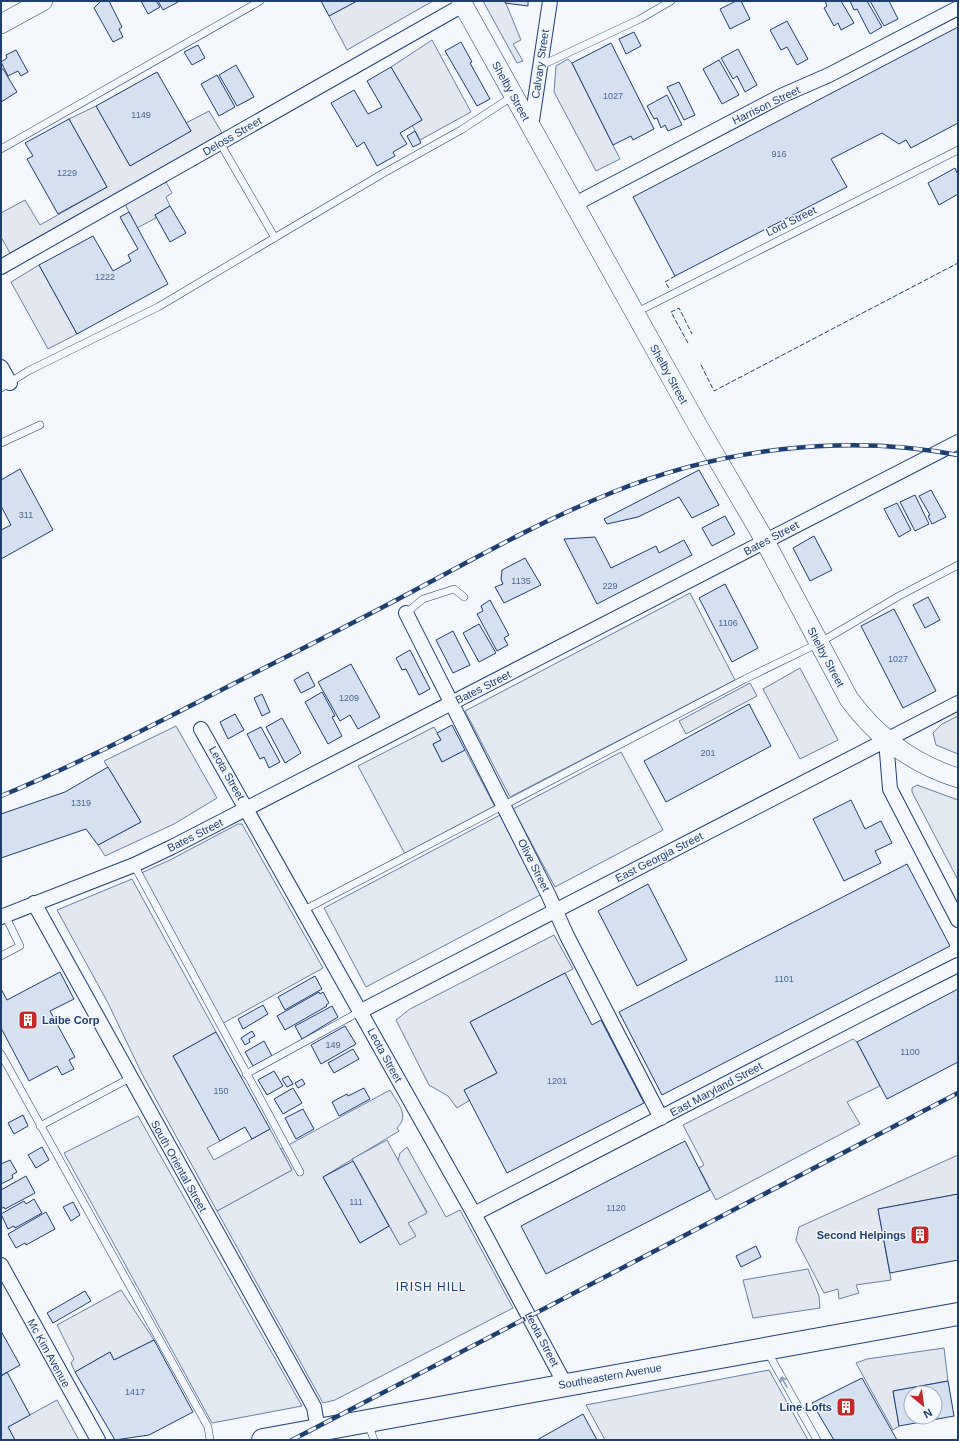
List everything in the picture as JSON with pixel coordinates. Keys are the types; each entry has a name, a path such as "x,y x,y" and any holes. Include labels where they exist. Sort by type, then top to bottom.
{"main road":[{"path":"1,24 43,1"},
{"name":"Shelby Street","path":"462,3 765,542 848,699 886,740 922,764 958,778"},
{"name":"Southeastern Avenue","path":"263,1440 318,1430 371,1431 565,1384 958,1314"}],"street":[{"name":"Calvary Street","path":"531,127 550,1"},
{"name":"Deloss Street","path":"1,267 462,3"},
{"name":"Harrison Street","path":"575,204 780,96 829,75 958,8"},
{"path":"1,367 5,386"},
{"name":"Bates Street","path":"3,916 134,865 958,442"},
{"name":"Olive Street","path":"406,613 556,910 567,936 661,1118"},
{"name":"East Georgia Street","path":"361,1011 958,703"},
{"name":"Leota Street","path":"201,729 247,807 474,1214 565,1384"},
{"path":"886,740 890,789 958,920"},
{"name":"South Oriental Street","path":"34,904 314,1408 318,1430"},
{"name":"East Maryland Street","path":"474,1214 958,965"},
{"name":"Mc Kim Avenue","path":"1,1266 98,1440"}],"lane":[{"path":"1,149 86,99 260,1"},
{"path":"540,66 640,19 671,1"},
{"path":"5,386 28,371 158,307 382,174 461,130 513,95"},
{"path":"220,142 275,238"},
{"name":"Lord Street","path":"635,313 958,150"},
{"path":"1,444 40,425"},
{"path":"304,910 745,680 819,643 898,596 958,565"},
{"path":"406,613 423,599 454,590 464,597"},
{"path":"134,865 300,1172"},
{"path":"1,956 20,946 3,916"},
{"path":"246,1074 361,1011"},
{"path":"1,1054 208,1427 210,1440"},
{"path":"40,1126 130,1078"},
{"path":"765,1348 817,1440"}],"shaded area":[{"path":"357,1 433,1 347,50 329,16"},
{"path":"483,1 505,1 521,40 513,44 523,61 517,63"},
{"path":"432,40 471,112 420,140 412,125 422,120 391,67"},
{"path":"568,59 572,63 620,159 596,171 554,92 556,66"},
{"path":"96,106 130,166 191,131 186,123 209,111 222,133 10,253 1,237 1,213 25,200 40,225 107,187 69,119"},
{"path":"166,182 172,193 166,197 170,206 155,215 156,218 137,228 125,204"},
{"path":"39,265 77,334 48,349 11,282"},
{"path":"690,593 735,680 510,797 465,711"},
{"path":"800,668 838,740 800,759 763,689"},
{"path":"750,683 757,696 686,734 679,721"},
{"path":"958,716 958,754 936,745 933,733 942,724"},
{"path":"176,726 217,798 174,824 105,856 98,845 141,822 104,761"},
{"path":"434,727 441,740 433,744 442,762 465,750 495,807 405,854 358,766"},
{"path":"621,752 663,830 555,887 513,809"},
{"path":"917,785 958,800 958,880 912,792 912,788"},
{"path":"500,815 542,894 366,987 324,908"},
{"path":"238,824 242,824 323,968 220,1025 139,874 170,860"},
{"path":"132,879 216,1032 173,1056 220,1141 207,1148 214,1160 270,1129 292,1170 217,1211 142,1074 108,1003 57,910"},
{"path":"554,935 573,969 470,1022 497,1073 464,1090 470,1100 457,1108 448,1096 429,1085 396,1020 410,1009"},
{"path":"853,1039 857,1042 880,1086 847,1102 860,1124 716,1200 699,1168 704,1165 683,1125"},
{"path":"390,1090 403,1114 403,1119 397,1128 399,1131 323,1177 360,1243 389,1226 400,1245 408,1223 427,1212 398,1161 400,1153 407,1147 446,1217 460,1210 513,1308 335,1400 323,1403 217,1211 292,1170 281,1149"},
{"path":"138,1116 302,1406 212,1423 64,1153"},
{"path":"387,1140 427,1213 408,1223 416,1236 400,1245 352,1159"},
{"path":"958,1155 958,1194 878,1209 891,1280 856,1285 859,1293 839,1299 838,1289 824,1293 796,1240 799,1227"},
{"path":"808,1269 819,1296 820,1308 753,1318 743,1280"},
{"path":"121,1290 154,1340 114,1360 110,1352 75,1372 71,1363 74,1359 57,1325"},
{"path":"944,1348 948,1381 926,1385 903,1385 903,1389 893,1391 899,1426 893,1430 856,1363 867,1359"},
{"path":"769,1370 808,1440 605,1440 586,1405"},
{"path":"57,1400 79,1440 15,1440 8,1427"}],"building":[{"path":"101,1 109,1 122,27 119,29 123,37 113,42 94,8"},
{"path":"141,1 156,1 160,7 148,14"},
{"path":"158,1 177,1 178,2 163,10"},
{"path":"321,1 357,1 329,16"},
{"path":"505,1 528,1 528,6 505,3"},
{"path":"736,1 741,1 750,19 730,29 720,9"},
{"path":"825,1 841,1 854,23 841,30 838,23 834,26 824,8 827,6"},
{"path":"850,1 867,1 882,27 870,34 857,9 854,10"},
{"path":"870,1 889,1 898,19 884,26"},
{"path":"787,21 808,59 797,65 787,47 781,50 770,30"},
{"path":"958,27 958,123 911,148 906,140 899,144 882,133 831,159 847,187 675,276 633,197"},
{"path":"634,32 641,46 626,54 619,39"},
{"path":"461,42 472,62 470,63 490,99 477,106 445,51"},
{"path":"611,43 654,129 633,140 631,136 613,145 572,63"},
{"path":"198,45 205,58 192,65 184,52"},
{"path":"738,49 757,85 745,92 737,76 733,79 721,58"},
{"path":"16,50 28,72 21,76 18,71 8,76 1,62 7,58 6,55"},
{"path":"719,60 739,95 722,104 703,69"},
{"path":"236,65 254,97 237,106 219,75"},
{"path":"391,67 422,120 400,133 407,144 393,152 395,156 377,166 364,142 357,147 331,103 354,90 368,114 382,107 367,81"},
{"path":"1,68 17,92 1,102"},
{"path":"157,72 191,131 130,166 96,106"},
{"path":"217,75 235,107 219,116 201,84"},
{"path":"679,82 695,115 684,120 667,87"},
{"path":"667,95 682,125 668,131 665,125 661,128 657,118 654,119 647,106"},
{"path":"69,119 107,187 58,214 27,159 33,156 25,143"},
{"path":"415,131 421,143 413,147 407,136"},
{"path":"955,168 958,175 958,194 939,205 928,183"},
{"path":"170,206 186,233 170,242 155,215"},
{"path":"129,212 168,284 77,334 39,265 93,236 113,271 131,261 128,255 138,249 120,217"},
{"path":"20,469 53,530 1,559 1,530 11,525 1,506 1,480"},
{"path":"699,470 719,505 692,518 679,497 638,517 607,524 604,519"},
{"path":"931,490 946,517 932,524 928,516 930,515 919,496"},
{"path":"915,495 929,524 915,531 900,502"},
{"path":"897,503 911,530 899,537 884,509"},
{"path":"725,516 735,534 712,546 702,528"},
{"path":"814,536 832,570 810,581 793,548"},
{"path":"595,537 611,568 656,546 659,553 684,540 692,555 597,604 564,539"},
{"path":"525,558 541,585 504,603 495,587 503,584 501,579 502,570"},
{"path":"725,584 758,648 732,662 699,598"},
{"path":"928,597 940,620 925,628 913,605"},
{"path":"490,600 509,635 504,638 508,645 497,651 477,614 483,611 481,606"},
{"path":"894,609 936,691 903,708 861,626"},
{"path":"479,624 496,653 479,662 463,633"},
{"path":"453,631 470,665 453,673 436,640"},
{"path":"410,650 430,689 419,695 406,669 402,670 396,658"},
{"path":"351,664 380,717 358,729 350,715 340,721 318,682"},
{"path":"308,672 315,686 301,693 294,680"},
{"path":"322,692 335,716 332,717 342,736 328,744 305,702"},
{"path":"262,694 270,712 262,716 254,698"},
{"path":"749,704 771,746 666,802 644,761"},
{"path":"235,714 244,730 228,739 220,722"},
{"path":"282,718 301,753 285,763 266,727"},
{"path":"452,725 465,750 442,762 433,744 441,740 437,733"},
{"path":"261,727 280,762 269,768 264,757 260,759 247,734"},
{"path":"108,767 141,822 98,845 86,829 1,858 1,814 65,792"},
{"path":"851,800 865,829 881,821 892,843 875,851 881,863 844,881 813,819"},
{"path":"907,864 950,946 662,1095 619,1012"},
{"path":"648,884 687,960 637,986 598,911"},
{"name":"Laibe Corp","path":"60,972 74,999 50,1011 75,1057 69,1060 74,1069 62,1075 57,1066 29,1081 1,1028 1,989 7,1000"},
{"path":"565,973 592,1025 601,1020 644,1103 507,1173 464,1090 497,1073 470,1022"},
{"path":"315,976 322,989 285,1010 278,997"},
{"path":"958,989 958,1062 887,1099 857,1042"},
{"path":"319,992 320,994 323,992 329,1003 326,1005 327,1006 285,1030 277,1016"},
{"path":"263,1005 268,1014 243,1029 238,1019"},
{"path":"332,1006 338,1017 302,1039 295,1026"},
{"path":"345,1026 356,1044 321,1064 311,1045"},
{"path":"252,1031 255,1036 249,1039 250,1042 245,1045 241,1038"},
{"path":"216,1032 270,1129 252,1139 245,1127 220,1141 173,1056"},
{"path":"264,1041 272,1056 253,1066 245,1052"},
{"path":"353,1049 359,1059 334,1073 328,1063"},
{"path":"274,1071 283,1086 267,1095 258,1080"},
{"path":"288,1076 293,1084 287,1087 282,1079"},
{"path":"302,1079 305,1084 298,1088 295,1083"},
{"path":"293,1088 302,1103 283,1114 274,1099"},
{"path":"364,1088 370,1099 339,1116 332,1102 347,1094 348,1096"},
{"path":"303,1109 314,1129 296,1139 285,1118"},
{"path":"23,1115 28,1126 14,1134 8,1123"},
{"path":"685,1141 710,1190 546,1274 521,1226"},
{"path":"42,1147 49,1160 36,1168 28,1155"},
{"path":"10,1160 17,1172 12,1175 13,1178 1,1184 1,1164"},
{"path":"353,1161 389,1226 360,1243 323,1177"},
{"path":"26,1176 35,1193 5,1209 4,1207 1,1209 1,1190"},
{"name":"Second Helpings","path":"958,1194 958,1260 890,1273 878,1209"},
{"path":"34,1199 42,1213 15,1228 14,1226 8,1229 1,1214 24,1201 26,1204"},
{"path":"73,1202 80,1215 71,1221 63,1207"},
{"path":"46,1212 55,1229 26,1245 25,1243 16,1248 8,1234"},
{"path":"756,1246 761,1257 741,1267 736,1256"},
{"path":"85,1291 91,1301 53,1323 47,1313"},
{"path":"1,1331 20,1365 1,1376"},
{"path":"154,1340 193,1412 149,1435 115,1440 75,1372 110,1352 114,1360"},
{"path":"7,1372 30,1415 8,1427 15,1440 1,1440 1,1376"},
{"name":"Line Lofts","path":"862,1378 897,1440 834,1440 812,1403"},
{"path":"948,1381 954,1416 943,1418 943,1385 926,1385"},
{"path":"903,1389 903,1425 904,1425 899,1426 893,1391"},
{"path":"583,1414 597,1440 537,1440"}],"railway":[{"path":"1,796 76,763 149,727 337,631 524,532 582,505 652,478 695,465 782,449 870,445 958,455"},
{"path":"292,1440 958,1093"}],"fence":[{"path":"701,365 714,391 958,263"},
{"path":"669,288 665,282 675,276"},
{"path":"688,343 671,312 679,308 692,334"}],"place":[{"name":"Laibe Corp","path":"28,1020"},
{"name":"Second Helpings","path":"920,1235"},
{"name":"Line Lofts","path":"846,1407"}],"district":[{"name":"IRISH HILL","path":"431,1287"}]}
